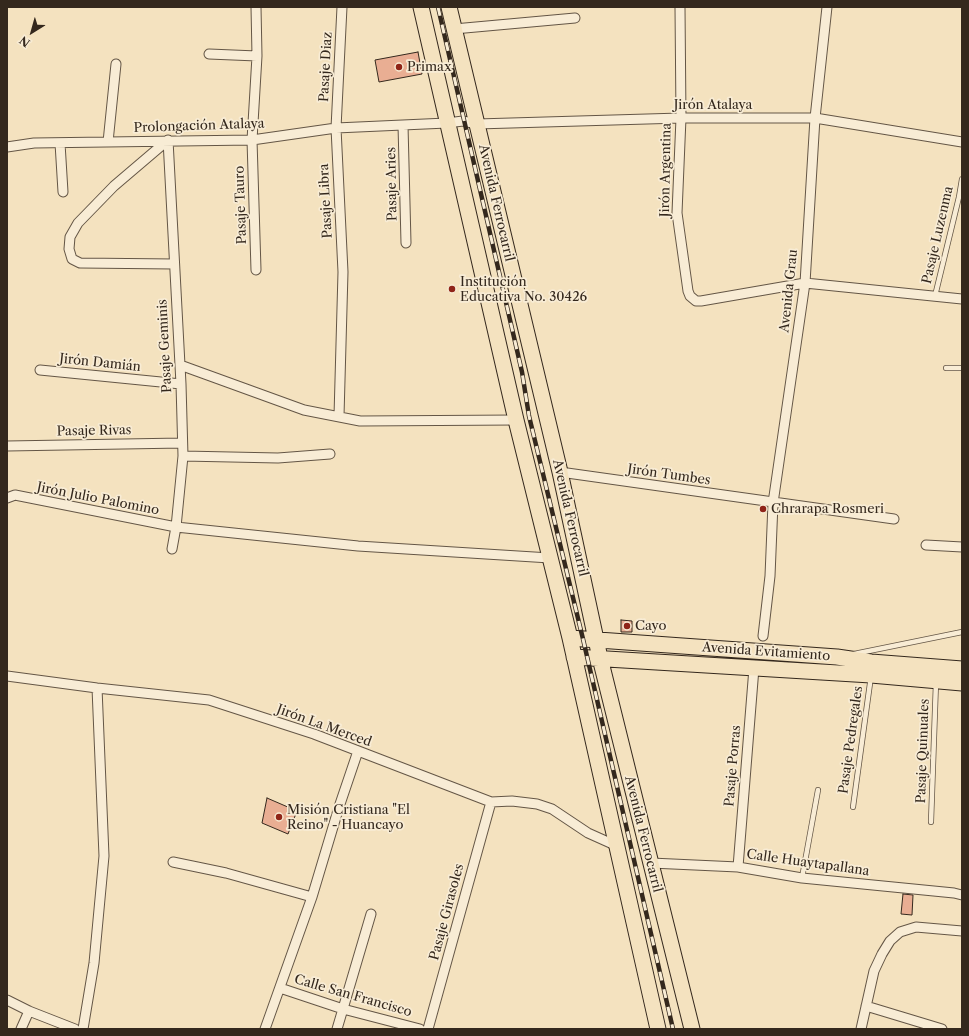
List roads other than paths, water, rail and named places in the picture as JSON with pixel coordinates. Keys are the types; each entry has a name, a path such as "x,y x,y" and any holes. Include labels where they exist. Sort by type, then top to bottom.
{"main road":[{"name":"Avenida Ferrocarril","path":"421,7 516,420 570,638 658,1029"},
{"name":"Avenida Ferrocarril","path":"449,7 470,122 560,472 600,658 692,1029"},
{"name":"Avenida Evitamiento","path":"570,638 962,669"},
{"name":"Avenida Evitamiento","path":"574,657 871,675 962,683"}],"street":[{"name":"Pasaje Tauro","path":"256,7 257,56 252,140 256,270"},
{"name":"Pasaje Diaz","path":"336,128 342,7"},
{"name":"Jirón Argentina","path":"680,7 681,118 677,213 688,291 690,296 696,301 701,301 805,283"},
{"name":"Avenida Grau","path":"763,636 770,576 773,503 805,283 815,118 827,7"},
{"path":"454,29 575,18"},
{"path":"209,54 257,56"},
{"path":"108,142 116,64"},
{"name":"Jirón Atalaya","path":"470,122 681,118 815,118 962,142"},
{"name":"Prolongación Atalaya","path":"7,147 34,143 252,140 336,128 470,122"},
{"name":"Pasaje Aries","path":"403,125 406,243"},
{"name":"Pasaje Libra","path":"336,128 343,272 339,416"},
{"path":"168,140 114,186 78,223 70,237 68,249 72,259 80,263 174,264"},
{"name":"Pasaje Geminis","path":"168,140 181,384 183,456 176,527 172,549"},
{"path":"60,143 63,192"},
{"path":"805,283 962,299"},
{"path":"180,365 304,410 360,421 516,420"},
{"name":"Jirón Damián","path":"40,370 181,384"},
{"name":"Pasaje Rivas","path":"7,446 182,443"},
{"path":"183,456 278,458 330,454"},
{"name":"Jirón Tumbes","path":"560,472 894,519"},
{"name":"Jirón Julio Palomino","path":"11,497 176,527 358,546 550,558"},
{"path":"926,545 962,548"},
{"name":"Pasaje Porras","path":"738,867 754,668"},
{"name":"Jirón La Merced","path":"7,676 209,700 314,734 491,802 512,801 537,804 552,809 588,833 617,846"},
{"path":"83,1029 94,963 104,856 98,688"},
{"path":"265,1029 321,871 339,807 358,751"},
{"name":"Pasaje Girasoles","path":"428,1029 491,802"},
{"path":"173,862 226,873 312,897"},
{"name":"Calle Huaytapallana","path":"651,863 738,867 802,878 962,895"},
{"path":"338,1029 371,914"},
{"path":"861,1029 874,972 890,940 900,932 916,927 962,931"},
{"name":"Calle San Francisco","path":"280,988 343,1009 420,1029"},
{"path":"7,1000 29,1011 75,1029"},
{"path":"866,1006 942,1029"},
{"path":"21,1029 29,1011"}],"lane":[{"name":"Pasaje Luzenma","path":"935,296 962,179"},
{"path":"946,368 962,368"},
{"path":"837,658 962,632"},
{"name":"Pasaje Pedregales","path":"853,807 871,675"},
{"name":"Pasaje Quinuales","path":"931,822 936,681"},
{"path":"802,878 818,790"}],"railway":[{"path":"438,7 522,372 529,416 583,639 673,1029"}],"place":[{"name":"Primax","path":"399,67"},
{"name":"Institución Educativa No. 30426","path":"452,289"},
{"name":"Chrarapa Rosmeri","path":"763,509"},
{"name":"Cayo","path":"627,626"},
{"name":"Misión Cristiana \"El Reino\" - Huancayo","path":"279,817"}]}
